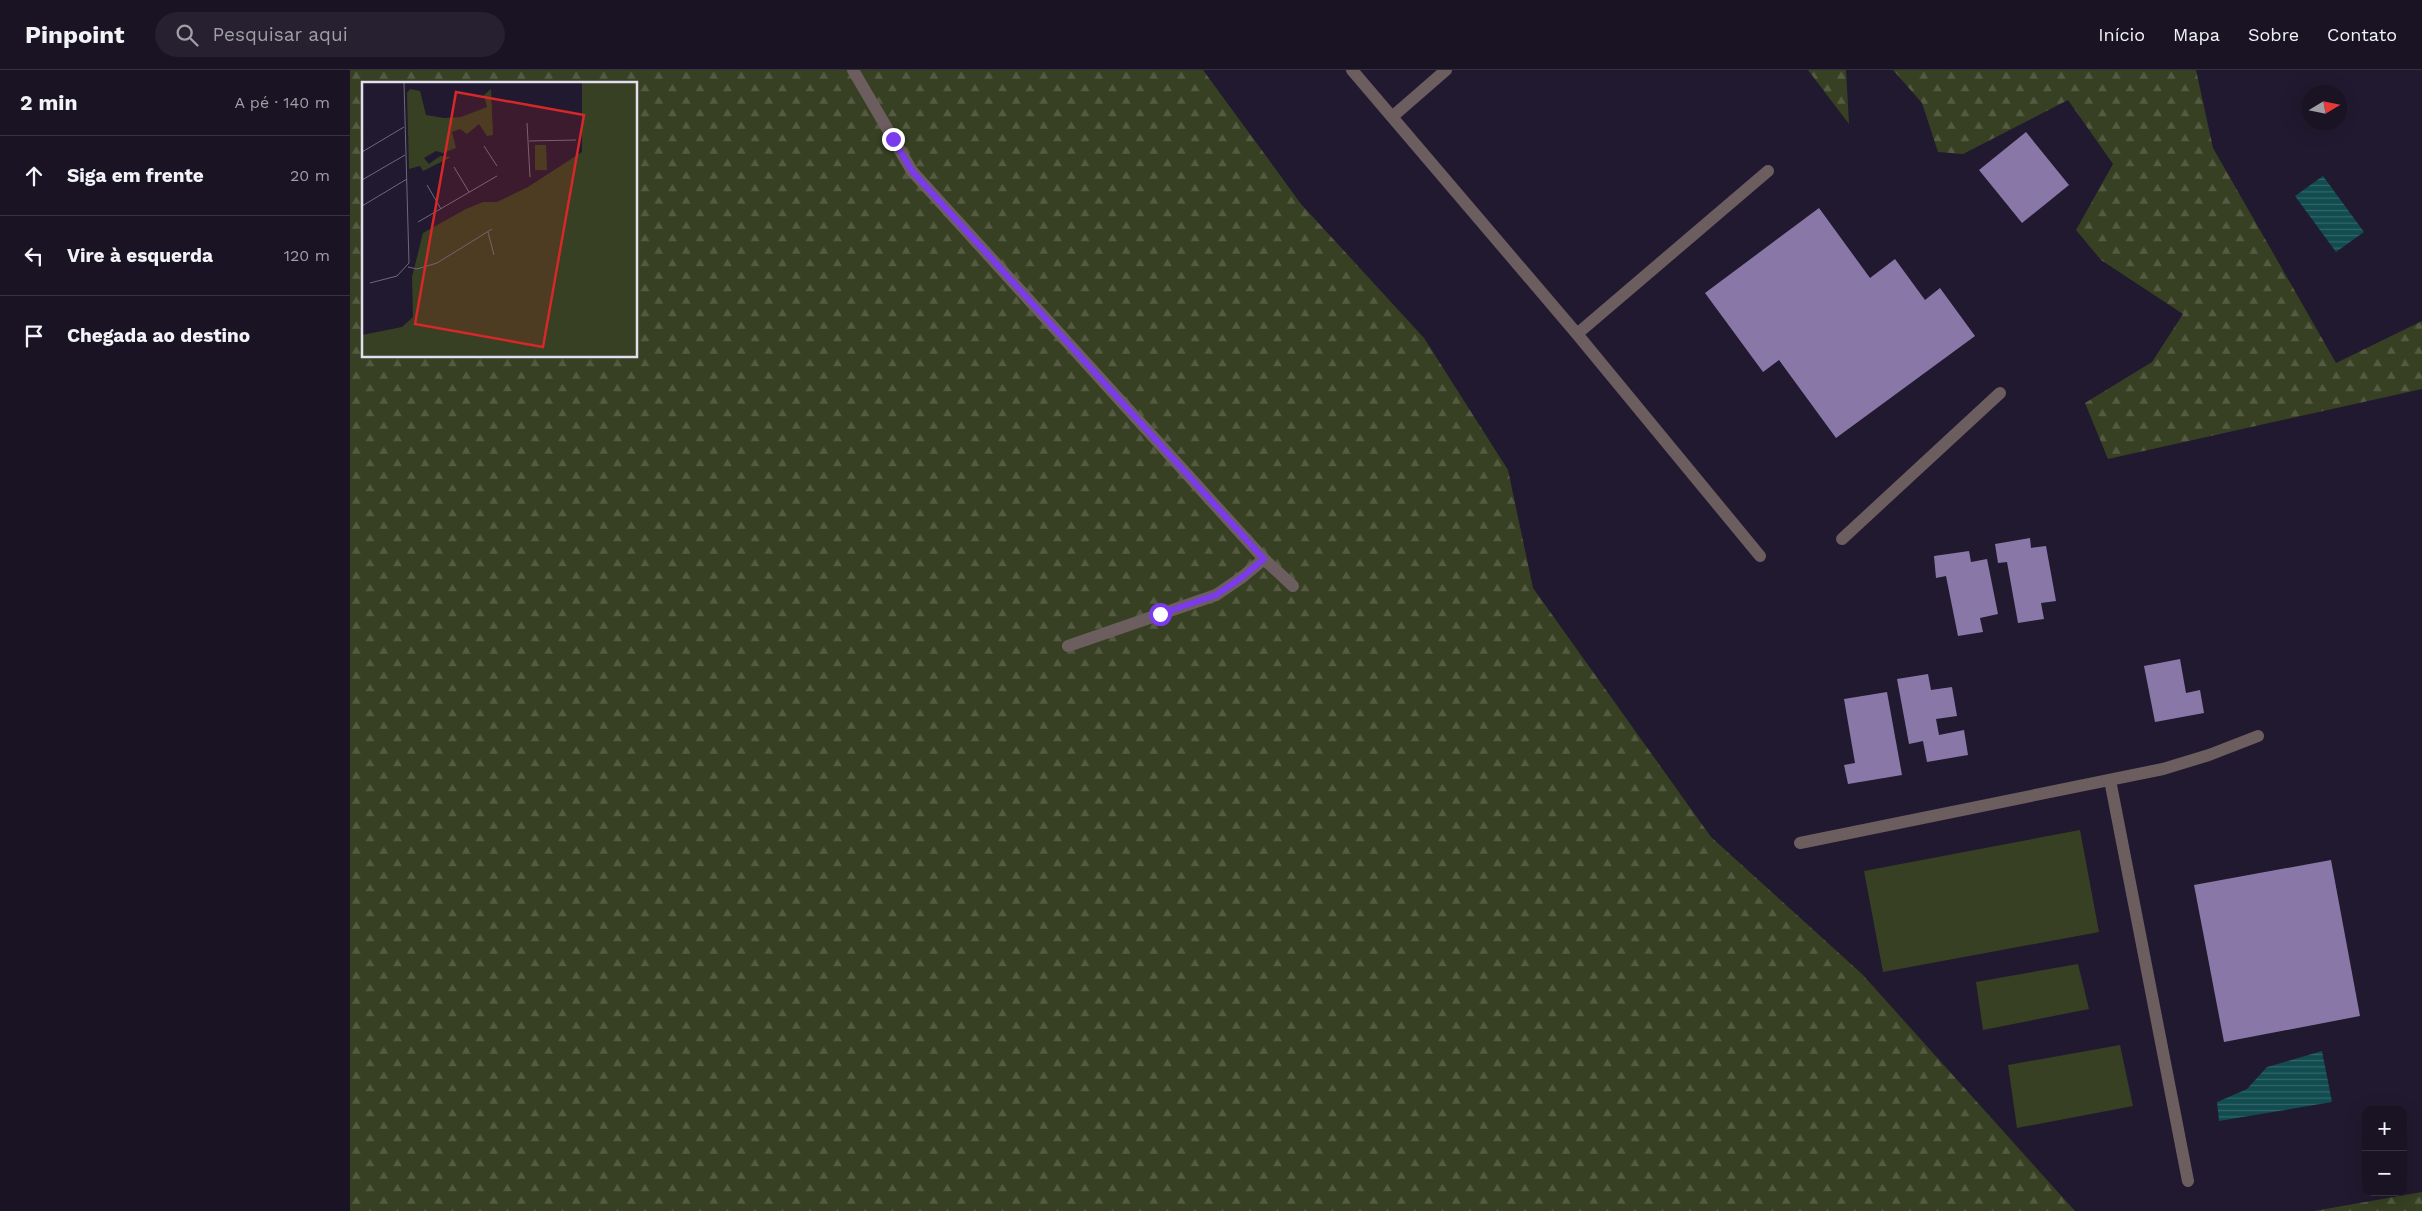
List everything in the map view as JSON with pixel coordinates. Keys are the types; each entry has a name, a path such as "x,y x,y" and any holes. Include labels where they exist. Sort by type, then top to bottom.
{"street":[{"path":"853,70 912,171 1264,559 1293,586"},
{"path":"1352,70 1577,334 1760,556"},
{"path":"1392,117 1446,70"},
{"path":"1577,334 1768,171"},
{"path":"1842,538 2000,393"},
{"path":"1068,646 1216,595 1264,559"},
{"path":"1800,843 2163,769 2209,755 2258,736"},
{"path":"2110,780 2188,1181"}],"green space":[{"path":"350,70 1203,70 1301,204 1424,338 1508,470 1533,588 1711,837 1862,974 2075,1211 350,1211"},
{"path":"1808,70 1846,70 1849,124"},
{"path":"1893,70 2196,70 2213,148 2336,363 2422,321 2422,389 2108,459 2085,403 2152,362 2183,314 2101,260 2076,230 2113,164 2068,100 1963,154 1938,152 1922,103"},
{"path":"2080,830 2099,932 1883,972 1864,871"},
{"path":"2078,964 2089,1009 1983,1030 1976,982"},
{"path":"2120,1045 2133,1106 2017,1128 2008,1065"},
{"path":"2422,1192 2422,1211 2314,1211 2407,1196"}],"shaded area":[{"path":"2323,176 2364,232 2336,252 2295,196"},
{"path":"2322,1051 2332,1102 2219,1121 2217,1102 2247,1089 2267,1067"}],"building":[{"path":"2026,132 2069,185 2022,223 1979,170"},
{"path":"1819,208 1870,278 1895,259 1925,300 1940,288 1975,336 1836,438 1779,360 1763,372 1705,293"},
{"path":"2030,538 2031,548 2046,546 2056,601 2041,603 2044,619 2018,623 2007,562 1998,563 1995,544"},
{"path":"1969,551 1971,562 1987,559 1998,614 1980,618 1983,632 1958,636 1946,576 1936,578 1934,556"},
{"path":"2180,659 2186,693 2200,690 2204,713 2155,722 2144,666"},
{"path":"1928,674 1931,690 1952,687 1957,716 1936,719 1939,735 1964,730 1968,755 1927,762 1923,741 1909,744 1897,679"},
{"path":"1887,692 1902,775 1848,784 1844,765 1855,763 1844,699"},
{"path":"2331,860 2360,1016 2224,1042 2194,885"}],"route":[{"path":"893,139 912,171 1264,559 1216,595 1160,614"}]}
